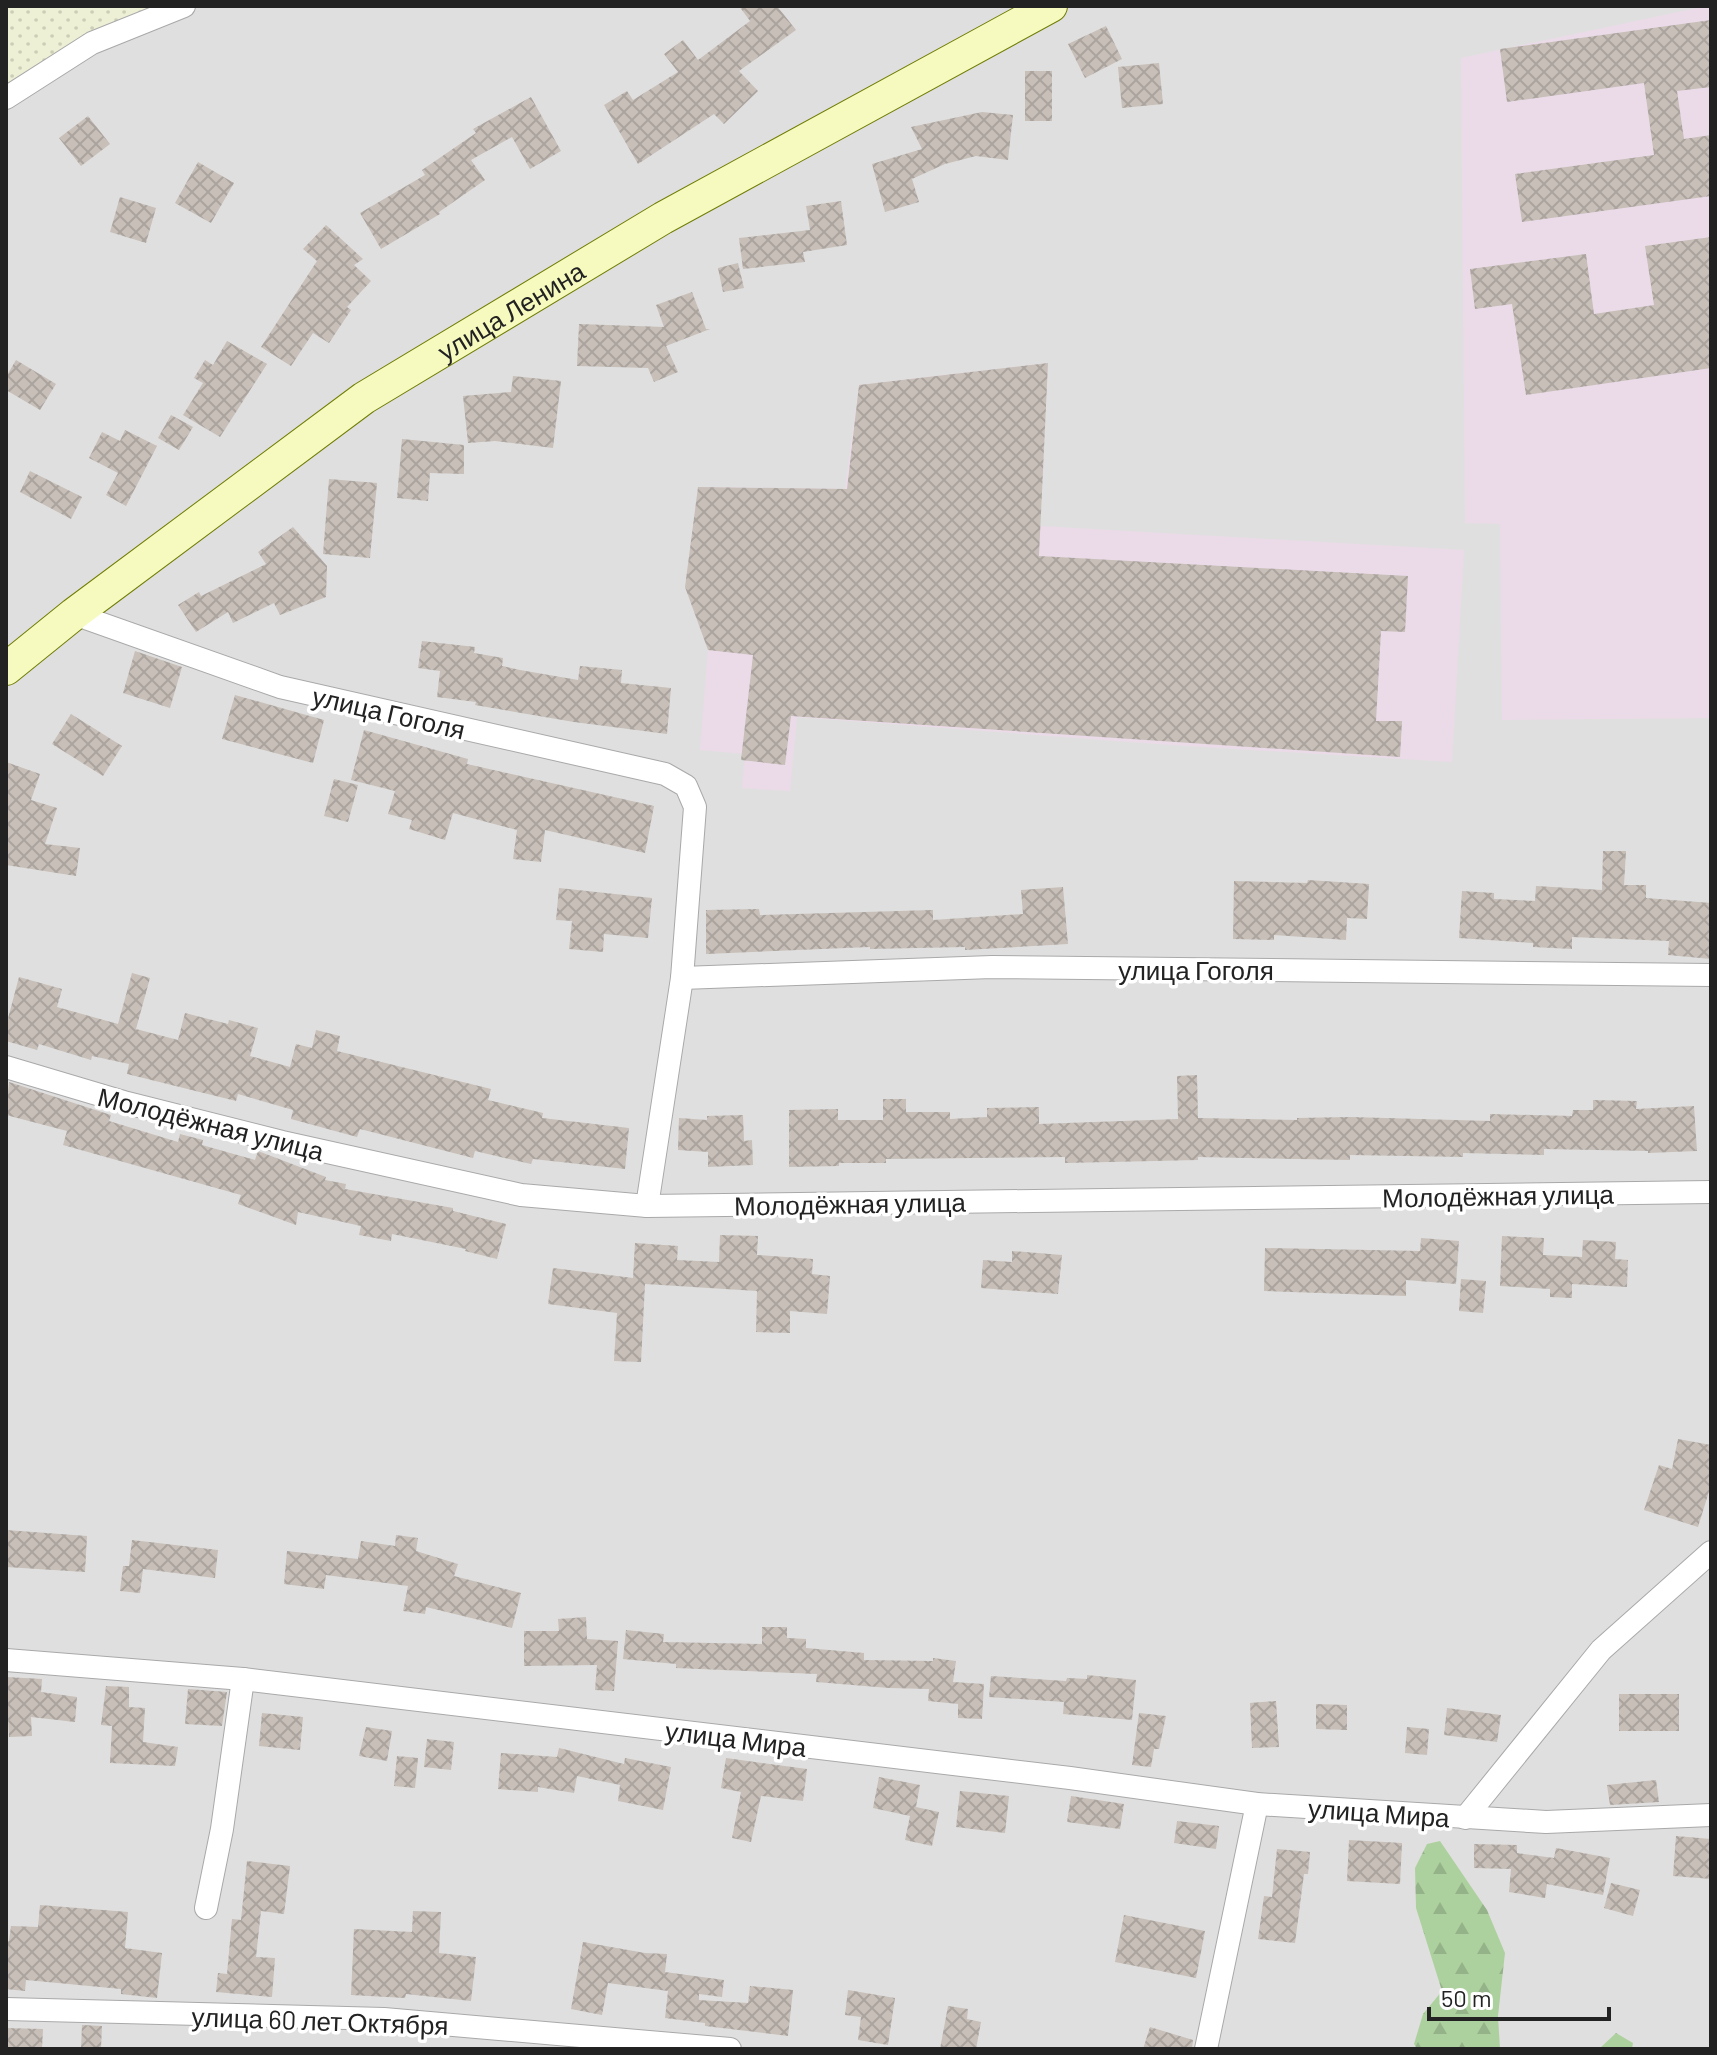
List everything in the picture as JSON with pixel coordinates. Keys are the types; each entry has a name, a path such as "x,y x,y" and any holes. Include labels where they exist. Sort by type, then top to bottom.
{"main road":[{"name":"улица Ленина","path":"6,669 74,614 364,398 663,218 1051,6"}],"street":[{"path":"6,98 92,43 184,6"},
{"name":"улица Гоголя","path":"74,614 280,687 665,774 686,786 695,807 682,978 992,967 1711,975"},
{"path":"647,1206 682,978"},
{"name":"Молодёжная улица","path":"6,1067 127,1103 282,1142 506,1192 647,1206 1711,1192"},
{"name":"улица Мира","path":"1465,1818 1601,1650 1711,1552"},
{"name":"улица Мира","path":"6,1660 243,1679 1055,1776 1257,1804 1546,1822 1711,1815"},
{"path":"206,1908 222,1829 243,1679"},
{"path":"1206,2049 1257,1804"},
{"name":"улица 60 лет Октября","path":"6,2009 384,2019 730,2049"}],"shaded area":[{"path":"202,6 1711,6 1711,2049 6,2049 6,100 122,35"},
{"path":"1697,6 1711,6 1711,718 1502,720 1500,524 1465,523 1461,58"},
{"path":"1048,363 1039,526 1464,550 1452,762 797,717 790,791 742,788 745,754 700,750 708,650 685,587 698,487 845,489 859,385"}],"green space":[{"path":"6,6 184,6 6,98"},
{"path":"1440,1841 1487,1910 1505,1953 1498,2016 1500,2049 1417,2049 1414,2044 1423,2014 1442,1991 1416,1908 1415,1868 1427,1844"},
{"path":"1616,2033 1633,2043 1632,2049 1599,2049"}],"building":[{"path":"739,6 777,6 796,30 739,71 758,91 724,124 714,114 638,164 604,105 627,91 633,100 678,72 664,54 683,40 698,60 750,21"},
{"path":"1711,20 1711,87 1677,91 1684,139 1711,135 1711,196 1522,222 1515,174 1654,155 1644,83 1507,102 1500,49"},
{"path":"1106,26 1122,59 1085,78 1068,44"},
{"path":"1159,63 1163,104 1122,108 1118,67"},
{"path":"1025,71 1052,71 1052,121 1025,121"},
{"path":"531,97 561,151 530,169 512,137 471,160 485,180 440,214 381,249 360,213 425,175 422,170 476,133 473,129"},
{"path":"982,112 1013,115 1008,160 976,156 945,164 912,179 919,202 885,212 872,164 922,149 911,127"},
{"path":"88,116 110,144 81,166 59,138"},
{"path":"198,162 234,183 211,223 175,203"},
{"path":"120,197 156,208 146,243 110,232"},
{"path":"841,201 847,245 803,252 805,262 743,269 739,238 810,230 806,206"},
{"path":"326,225 363,259 354,265 371,281 347,307 351,310 329,343 313,333 291,366 261,347 317,261 303,249"},
{"path":"1711,237 1711,368 1526,395 1512,304 1475,309 1470,269 1586,254 1594,314 1654,305 1645,246"},
{"path":"738,263 744,288 723,292 718,268"},
{"path":"692,292 706,329 710,329 666,346 678,372 654,382 648,368 577,366 579,324 664,327 656,305"},
{"path":"227,341 267,364 220,437 183,415 203,383 194,378 205,360 213,365"},
{"path":"16,360 56,384 40,410 6,390 6,377"},
{"path":"1048,363 1039,556 1408,576 1405,632 1381,631 1376,721 1402,721 1400,757 791,716 785,765 741,760 753,655 708,650 685,587 698,487 847,489 859,385"},
{"path":"513,376 561,381 553,448 495,441 468,443 463,396 511,392"},
{"path":"171,415 193,427 179,450 158,438"},
{"path":"125,430 157,446 126,506 106,495 118,473 89,458 102,432 120,441"},
{"path":"402,439 464,445 464,474 430,473 428,501 397,498"},
{"path":"30,471 82,497 71,519 20,492"},
{"path":"329,479 377,483 370,558 323,554"},
{"path":"293,527 327,566 326,597 280,615 274,603 233,623 228,612 196,632 178,605 199,592 201,596 266,564 258,552"},
{"path":"422,641 475,647 474,653 503,658 502,666 520,670 578,680 580,666 622,670 621,683 671,688 667,734 574,722 437,697 440,671 418,668"},
{"path":"135,651 182,667 170,708 123,693"},
{"path":"235,695 324,720 313,763 222,739"},
{"path":"71,714 122,746 103,776 52,744"},
{"path":"364,730 468,759 467,764 654,806 645,853 545,830 541,862 513,859 517,830 453,813 445,840 409,829 412,820 388,814 395,791 351,780"},
{"path":"6,762 40,774 31,800 57,808 45,844 80,848 76,876 6,865"},
{"path":"334,779 358,785 348,822 324,816"},
{"path":"1603,851 1626,851 1624,885 1646,885 1646,898 1711,903 1711,959 1668,955 1669,941 1572,937 1572,949 1459,938 1462,891 1494,893 1494,899 1535,901 1536,886 1602,890"},
{"path":"1308,880 1369,884 1367,919 1347,918 1346,940 1274,935 1274,940 1233,939 1234,881 1307,883"},
{"path":"1063,887 1068,944 965,950 965,947 870,947 706,954 706,910 759,909 760,915 933,910 933,920 1023,914 1021,890"},
{"path":"559,888 652,898 648,938 604,934 603,952 569,949 572,921 556,920"},
{"path":"132,973 150,978 136,1029 178,1040 185,1013 228,1024 229,1020 258,1028 250,1056 290,1067 296,1044 312,1048 316,1030 340,1036 337,1051 491,1089 488,1100 543,1113 542,1118 629,1128 625,1169 533,1159 531,1164 475,1151 473,1158 360,1129 357,1137 291,1119 293,1110 238,1094 236,1101 127,1074 129,1064 92,1056 91,1060 39,1044 37,1050 6,1041 6,1026 19,977 62,989 57,1007 118,1024"},
{"path":"1197,1075 1198,1118 1297,1120 1350,1117 1490,1121 1490,1114 1572,1116 1573,1110 1593,1110 1593,1100 1637,1101 1636,1109 1694,1106 1697,1151 1648,1153 1544,1149 1544,1155 1350,1155 1350,1160 1198,1157 1198,1160 1065,1163 1065,1157 886,1159 886,1163 789,1167 789,1110 838,1109 838,1120 883,1120 883,1099 906,1099 906,1112 950,1112 950,1119 987,1117 987,1108 1039,1107 1039,1124 1178,1119 1177,1076"},
{"path":"9,1082 111,1115 109,1121 178,1142 180,1134 203,1140 202,1145 255,1160 258,1151 326,1177 325,1180 346,1184 345,1189 453,1208 453,1211 506,1224 497,1259 466,1249 392,1234 391,1241 359,1235 361,1226 298,1212 296,1225 238,1204 241,1195 63,1145 67,1131 6,1115"},
{"path":"743,1115 744,1141 752,1140 753,1165 708,1167 708,1152 678,1150 679,1118 707,1120 707,1116"},
{"path":"720,1235 758,1236 757,1255 813,1259 812,1274 830,1276 827,1314 790,1311 790,1333 756,1332 757,1291 645,1284 641,1362 614,1361 617,1313 548,1304 553,1268 633,1278 635,1243 678,1246 677,1260 719,1262"},
{"path":"1502,1236 1544,1238 1543,1255 1582,1257 1583,1240 1616,1242 1615,1259 1628,1260 1627,1287 1572,1284 1572,1298 1550,1297 1550,1289 1500,1286"},
{"path":"1421,1238 1459,1241 1456,1284 1406,1280 1406,1296 1264,1291 1265,1248 1420,1251"},
{"path":"1012,1251 1062,1255 1058,1294 981,1288 983,1260 1012,1262"},
{"path":"1461,1279 1486,1281 1483,1313 1459,1311"},
{"path":"1678,1439 1711,1445 1711,1485 1698,1527 1644,1510 1659,1465 1672,1469"},
{"path":"6,1530 87,1536 85,1572 6,1567"},
{"path":"396,1535 418,1538 416,1551 458,1564 454,1576 521,1593 512,1628 426,1607 425,1614 403,1611 408,1586 326,1575 324,1589 284,1584 287,1551 358,1559 361,1541 395,1546"},
{"path":"132,1540 218,1550 215,1578 143,1569 140,1593 120,1591 123,1566 129,1566"},
{"path":"586,1617 587,1639 618,1641 614,1691 595,1690 597,1665 524,1666 524,1631 559,1631 558,1619"},
{"path":"762,1627 787,1627 787,1638 806,1639 806,1648 864,1653 864,1660 933,1661 933,1658 956,1661 953,1682 984,1684 982,1719 958,1718 958,1704 928,1701 929,1689 816,1682 817,1674 676,1668 676,1664 623,1659 626,1630 664,1634 663,1642 762,1644"},
{"path":"1087,1675 1136,1680 1132,1720 1063,1714 1064,1702 989,1697 991,1676 1066,1681 1067,1678 1087,1679"},
{"path":"6,1677 42,1679 41,1692 77,1697 75,1722 31,1717 32,1736 9,1737"},
{"path":"106,1686 129,1687 129,1707 145,1708 143,1742 178,1747 175,1766 110,1763 112,1726 101,1725"},
{"path":"188,1689 227,1692 222,1726 185,1724"},
{"path":"1619,1694 1679,1694 1679,1731 1619,1731"},
{"path":"1276,1701 1279,1747 1252,1748 1250,1703"},
{"path":"1316,1704 1347,1705 1347,1730 1316,1729"},
{"path":"1447,1708 1501,1715 1497,1742 1444,1735"},
{"path":"262,1713 303,1717 300,1750 259,1746"},
{"path":"1139,1713 1166,1716 1159,1749 1154,1749 1151,1767 1132,1765"},
{"path":"366,1727 392,1731 387,1761 359,1756"},
{"path":"1407,1727 1429,1729 1427,1755 1405,1753"},
{"path":"427,1739 454,1742 451,1770 424,1767"},
{"path":"559,1748 624,1764 625,1758 671,1767 663,1810 618,1801 620,1785 577,1776 574,1793 538,1787 538,1792 498,1789 501,1753 557,1757"},
{"path":"397,1756 418,1758 415,1788 394,1786"},
{"path":"726,1758 807,1769 803,1801 761,1796 751,1842 732,1838 741,1792 721,1788"},
{"path":"879,1777 920,1785 916,1807 939,1812 932,1846 905,1840 910,1816 873,1808"},
{"path":"1656,1780 1659,1802 1610,1805 1607,1785"},
{"path":"960,1791 1009,1796 1005,1833 956,1827"},
{"path":"1071,1796 1124,1804 1120,1829 1067,1822"},
{"path":"1177,1821 1219,1826 1216,1849 1174,1843"},
{"path":"1676,1836 1711,1839 1711,1879 1673,1876"},
{"path":"1349,1840 1402,1843 1400,1884 1347,1881"},
{"path":"1474,1844 1517,1845 1517,1853 1554,1858 1556,1848 1610,1858 1603,1895 1547,1884 1545,1898 1509,1892 1511,1869 1474,1868"},
{"path":"1277,1849 1310,1852 1295,1943 1258,1939 1264,1896 1272,1897"},
{"path":"247,1861 290,1866 284,1914 261,1911 256,1957 275,1958 272,1997 216,1992 218,1973 227,1974 232,1919 241,1920"},
{"path":"1611,1883 1640,1890 1633,1916 1604,1908"},
{"path":"40,1905 128,1912 125,1948 162,1953 157,1998 121,1994 121,1989 26,1980 25,1991 6,1989 6,1941 9,1941 11,1926 38,1927"},
{"path":"413,1911 441,1912 439,1953 476,1957 471,2001 406,1994 405,1998 351,1995 354,1929 412,1932"},
{"path":"1124,1915 1205,1931 1196,1978 1115,1962"},
{"path":"583,1942 667,1954 665,1972 724,1980 722,1997 699,1994 699,2000 748,2003 750,1986 793,1990 788,2036 665,2018 668,1991 608,1983 602,2015 571,2009"},
{"path":"848,1990 895,1998 888,2045 858,2040 861,2017 845,2015"},
{"path":"948,2006 968,2009 967,2019 981,2022 976,2049 940,2049"},
{"path":"82,2025 102,2026 101,2049 81,2049"},
{"path":"1150,2027 1193,2040 1192,2049 1143,2049"},
{"path":"6,2028 43,2029 42,2049 6,2049"}]}
